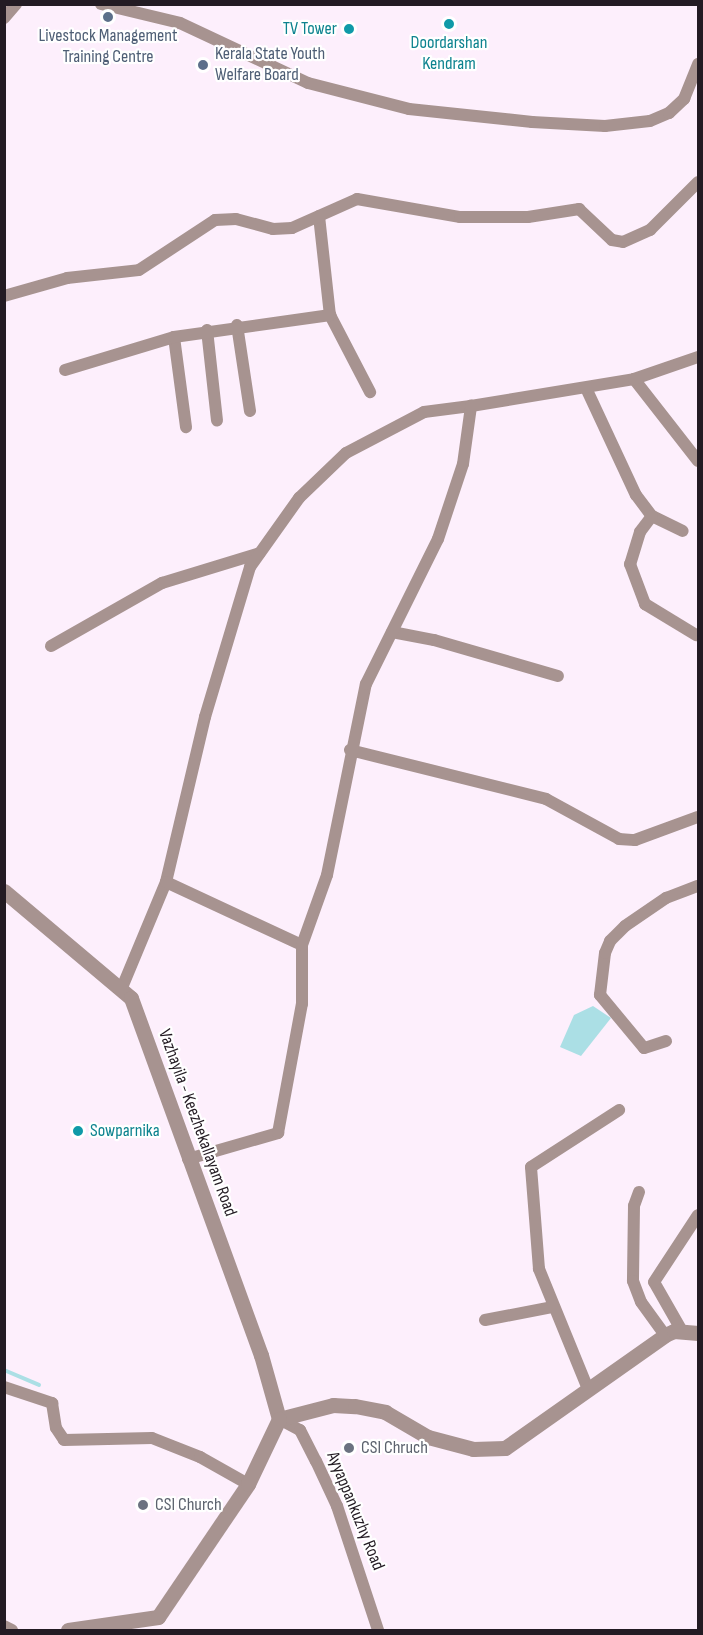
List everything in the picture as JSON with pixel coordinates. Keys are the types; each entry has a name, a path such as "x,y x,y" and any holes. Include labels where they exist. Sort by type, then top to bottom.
{"street":[{"path":"4,18 16,4"},
{"path":"101,4 180,23 308,82 409,108 532,122 605,126 650,121 669,113 684,99 699,64"},
{"path":"4,297 67,278 139,270 215,220 236,219 273,229 292,228 357,200 460,217 528,217 579,209 612,240 623,242 650,230 699,182"},
{"path":"319,216 330,315 370,392"},
{"path":"65,370 174,337 207,330 330,315"},
{"path":"237,325 250,411"},
{"path":"207,330 217,420"},
{"path":"174,337 186,427"},
{"path":"121,990 166,882 205,717 250,567 299,498 346,453 424,412 634,379 699,357"},
{"path":"634,379 699,461"},
{"path":"586,388 636,495 652,516 683,531"},
{"path":"188,1159 278,1133 302,1004 302,945 327,876 350,750 366,684 438,539 463,464 471,406"},
{"path":"652,516 640,532 630,564 645,604 696,635"},
{"path":"51,646 162,583 260,553"},
{"path":"393,632 434,640 558,676"},
{"path":"350,750 546,799 619,839 635,840 699,817"},
{"path":"166,882 302,945"},
{"path":"666,1041 644,1048 600,995 605,953 610,941 625,926 666,898 699,886"},
{"name":"Vazhayila - Keezhekallayam Road","path":"4,891 131,998 261,1355 279,1419"},
{"path":"588,1389 552,1307 539,1269 531,1167 619,1110"},
{"path":"639,1192 634,1206 633,1281 641,1302 665,1335"},
{"path":"682,1331 654,1282 699,1215"},
{"path":"485,1320 552,1307"},
{"path":"68,1630 158,1617 248,1484 279,1419 333,1405 355,1406 385,1412 428,1437 473,1449 505,1448 665,1335 682,1331 699,1333"},
{"path":"4,1386 52,1403 56,1428 64,1440 152,1438 200,1457 248,1484"},
{"name":"Ayyappankuzhy Road","path":"279,1419 300,1430 316,1461 337,1506 378,1630"},
{"path":"4,1626 12,1630"}],"water":[{"path":"593,1006 611,1018 581,1056 560,1047 574,1015"}],"waterway":[{"path":"4,1370 39,1385"}],"place":[{"name":"Livestock Management Training Centre","path":"108,17"},
{"name":"Doordarshan Kendram","path":"449,24"},
{"name":"TV Tower","path":"349,29"},
{"name":"Kerala State Youth Welfare Board","path":"203,65"},
{"name":"Sowparnika","path":"78,1131"},
{"name":"CSI Chruch","path":"349,1448"},
{"name":"CSI Church","path":"143,1505"}]}
